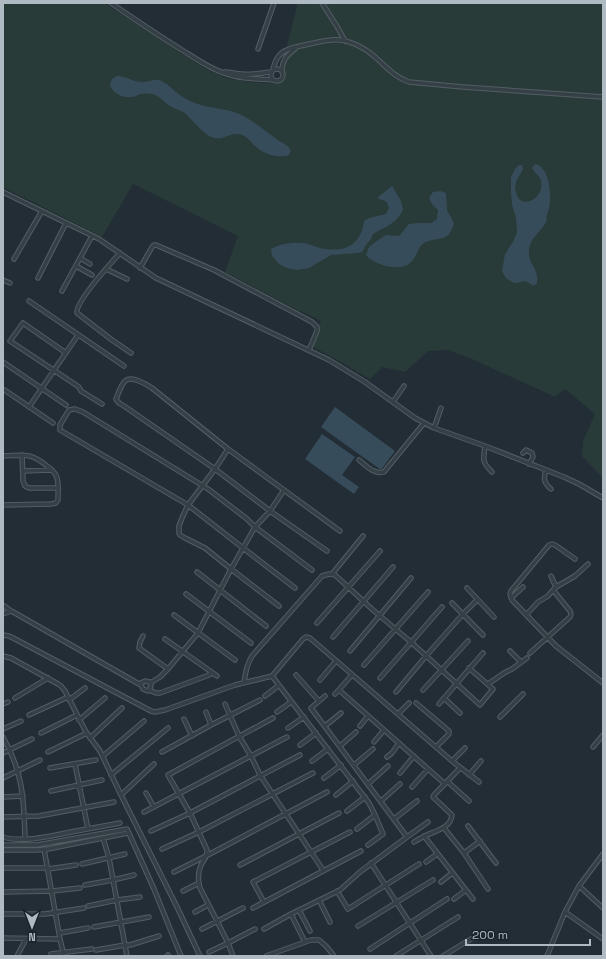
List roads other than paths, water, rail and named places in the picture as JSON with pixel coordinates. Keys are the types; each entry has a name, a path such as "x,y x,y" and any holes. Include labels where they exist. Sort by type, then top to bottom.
{"street":[{"path":"111,3 194,58 232,76 279,80 282,76 283,61 298,47"},
{"path":"258,49 274,3"},
{"path":"322,3 338,28 344,42"},
{"path":"273,80 271,78 274,64 282,52 332,40 366,49 395,75 410,82 469,88 603,97"},
{"path":"222,72 250,74 279,69 282,72"},
{"path":"3,192 92,236 156,278 329,360 365,382 424,423 573,481 603,498"},
{"path":"14,259 42,211"},
{"path":"38,278 66,223"},
{"path":"62,291 92,236"},
{"path":"140,268 152,246 156,245 214,270 316,325 317,331 309,350"},
{"path":"120,253 91,286 76,311 96,328 131,353"},
{"path":"80,258 90,264"},
{"path":"76,266 92,275"},
{"path":"106,269 127,279"},
{"path":"3,280 10,283"},
{"path":"29,301 124,366"},
{"path":"66,353 23,323 10,341 102,404"},
{"path":"29,407 78,334"},
{"path":"3,362 66,404"},
{"path":"327,551 270,511 215,469 119,403 116,399 124,381 132,379 147,384 228,449 340,532"},
{"path":"393,402 404,386"},
{"path":"3,389 53,423"},
{"path":"434,428 441,408"},
{"path":"294,588 188,505 60,430 60,425 70,410 75,409 83,412 202,485 312,570"},
{"path":"359,460 375,472 384,472 424,423"},
{"path":"485,446 483,460 492,472"},
{"path":"228,449 188,505 179,526 179,532 180,535 205,548 279,606"},
{"path":"524,453 526,450 532,453 533,457 529,464"},
{"path":"22,455 24,484 27,487 58,488"},
{"path":"3,456 28,455 34,457 52,470 58,479 58,500 54,504 3,505"},
{"path":"23,471 52,470"},
{"path":"546,470 544,479 546,485 551,489"},
{"path":"139,684 145,681 150,683 160,677 198,633 242,548 255,527 270,511 284,490"},
{"path":"332,574 364,536"},
{"path":"575,559 555,545 549,545 510,594 511,598 547,638 603,683"},
{"path":"317,623 380,551"},
{"path":"526,615 538,602 548,596 556,587 575,576 588,564"},
{"path":"333,637 393,567"},
{"path":"197,572 266,626"},
{"path":"244,683 247,668 252,656 322,576 326,574 335,575 480,705 493,691 493,688 469,668"},
{"path":"551,576 556,587"},
{"path":"350,651 411,578"},
{"path":"511,598 523,587"},
{"path":"466,588 494,617"},
{"path":"530,652 571,616 570,611 553,590"},
{"path":"364,665 428,592"},
{"path":"186,594 251,643"},
{"path":"396,692 426,656 477,600"},
{"path":"452,603 483,635"},
{"path":"3,605 141,685 144,690 160,693 212,673"},
{"path":"380,678 442,607"},
{"path":"3,614 11,611"},
{"path":"174,615 234,660"},
{"path":"3,635 15,638 155,712 235,685 272,676 303,639 306,637 310,638 436,748 479,782"},
{"path":"143,636 139,648 168,669"},
{"path":"165,639 217,676"},
{"path":"423,690 468,641"},
{"path":"510,651 521,662"},
{"path":"439,704 483,652"},
{"path":"3,656 11,658 61,686 79,720 90,738 98,747 200,956"},
{"path":"488,684 526,658"},
{"path":"320,680 336,661"},
{"path":"296,675 319,702"},
{"path":"335,694 352,675"},
{"path":"272,676 278,686 304,717 365,797 383,834 368,845"},
{"path":"15,698 48,678"},
{"path":"149,690 151,687 150,683"},
{"path":"265,696 278,686"},
{"path":"29,715 68,698 85,688"},
{"path":"338,690 428,769 469,801"},
{"path":"500,717 523,694"},
{"path":"325,696 311,708 407,836"},
{"path":"79,720 105,698"},
{"path":"444,698 460,713"},
{"path":"162,752 260,700"},
{"path":"3,704 8,702"},
{"path":"277,712 291,702"},
{"path":"398,714 409,703"},
{"path":"416,703 449,732 449,734 436,748"},
{"path":"225,704 239,736 260,775 323,870"},
{"path":"90,738 122,708"},
{"path":"206,712 211,725"},
{"path":"325,726 341,713"},
{"path":"41,733 77,715"},
{"path":"360,726 368,716"},
{"path":"288,728 304,717"},
{"path":"233,956 200,888 199,883 201,865 208,855 207,850 190,813 168,775 273,718"},
{"path":"184,719 192,736"},
{"path":"3,729 21,721"},
{"path":"102,756 144,721"},
{"path":"111,775 168,728"},
{"path":"374,742 384,730"},
{"path":"48,752 87,732"},
{"path":"340,746 356,732"},
{"path":"300,745 316,733"},
{"path":"593,747 603,735"},
{"path":"3,737 10,749 18,770 23,796 25,839"},
{"path":"144,812 287,737"},
{"path":"3,752 32,739"},
{"path":"598,741 603,744"},
{"path":"387,757 399,743"},
{"path":"452,761 465,748"},
{"path":"312,761 328,749"},
{"path":"354,764 373,749"},
{"path":"151,831 190,813 300,755"},
{"path":"400,772 414,756"},
{"path":"3,778 40,760"},
{"path":"50,768 96,760"},
{"path":"469,775 481,761"},
{"path":"75,764 88,829"},
{"path":"121,795 154,764"},
{"path":"324,778 341,765"},
{"path":"368,784 388,766"},
{"path":"414,842 424,836 444,828 452,818 452,815 434,797 434,795 460,768"},
{"path":"412,787 428,769"},
{"path":"162,849 199,832 313,773"},
{"path":"51,791 102,780"},
{"path":"336,795 353,781"},
{"path":"381,801 400,784"},
{"path":"146,792 154,807"},
{"path":"174,872 327,792"},
{"path":"3,797 23,796"},
{"path":"347,811 365,797"},
{"path":"394,819 417,801"},
{"path":"3,817 39,816 114,802"},
{"path":"240,865 339,813"},
{"path":"357,829 375,815"},
{"path":"264,929 340,890 371,863 428,822"},
{"path":"3,837 25,839 46,837 120,823"},
{"path":"468,826 496,863"},
{"path":"444,828 464,853 488,889"},
{"path":"3,845 37,845 127,829 181,956"},
{"path":"264,902 253,882 350,832"},
{"path":"3,850 44,849 128,833"},
{"path":"424,836 472,900"},
{"path":"103,838 109,858 128,956"},
{"path":"464,853 480,841"},
{"path":"44,849 64,954"},
{"path":"253,908 361,851"},
{"path":"82,864 125,854"},
{"path":"426,862 437,854"},
{"path":"547,956 565,912 579,886 603,854"},
{"path":"371,863 431,956"},
{"path":"337,891 348,909 419,864"},
{"path":"3,868 48,868 76,865"},
{"path":"442,882 452,873"},
{"path":"85,885 134,875"},
{"path":"358,926 433,880"},
{"path":"183,891 199,883"},
{"path":"579,886 603,908"},
{"path":"3,892 52,891 80,888"},
{"path":"454,899 466,890"},
{"path":"88,906 140,896"},
{"path":"370,949 447,899"},
{"path":"319,900 330,922"},
{"path":"195,912 208,905"},
{"path":"3,914 46,914 84,908"},
{"path":"202,929 243,908"},
{"path":"299,910 310,931"},
{"path":"565,912 603,939"},
{"path":"291,914 305,942"},
{"path":"94,927 149,917"},
{"path":"396,956 458,917"},
{"path":"60,933 88,928"},
{"path":"209,952 228,944 255,929"},
{"path":"52,954 64,954 130,945 159,936"},
{"path":"3,938 60,939"},
{"path":"18,956 26,939"},
{"path":"443,956 472,939"},
{"path":"266,956 311,940 319,940 334,956"}],"water":[{"path":"117,76 141,82 159,80 192,102 237,113 286,145 291,151 287,156 274,156 267,154 240,134 231,134 224,137 214,138 206,134 182,111 170,106 157,96 151,94 140,94 134,97 129,97 116,93 110,85 112,79"},
{"path":"535,164 543,169 548,179 550,203 545,224 533,239 529,249 530,259 537,274 537,283 534,286 525,281 517,283 512,282 506,278 502,271 505,254 517,232 516,217 512,205 511,177 515,169 519,165 522,165 523,169 515,186 518,198 527,202 532,200 539,193 541,187 539,176 532,168"},
{"path":"392,186 401,201 403,210 394,222 372,235 362,252 331,255 309,268 297,270 287,268 279,264 272,256 271,249 289,243 304,243 333,250 346,248 352,245 360,236 364,221 369,218 386,214 389,208 387,202 377,198"},
{"path":"440,191 446,193 447,210 454,223 447,236 424,243 412,261 406,266 387,266 369,259 366,255 369,247 386,235 399,236 409,224 432,223 437,219 438,210 429,198 433,192"},
{"path":"335,407 395,451 381,470 321,427"},
{"path":"322,434 355,457 342,475 359,487 354,494 305,459"}]}
